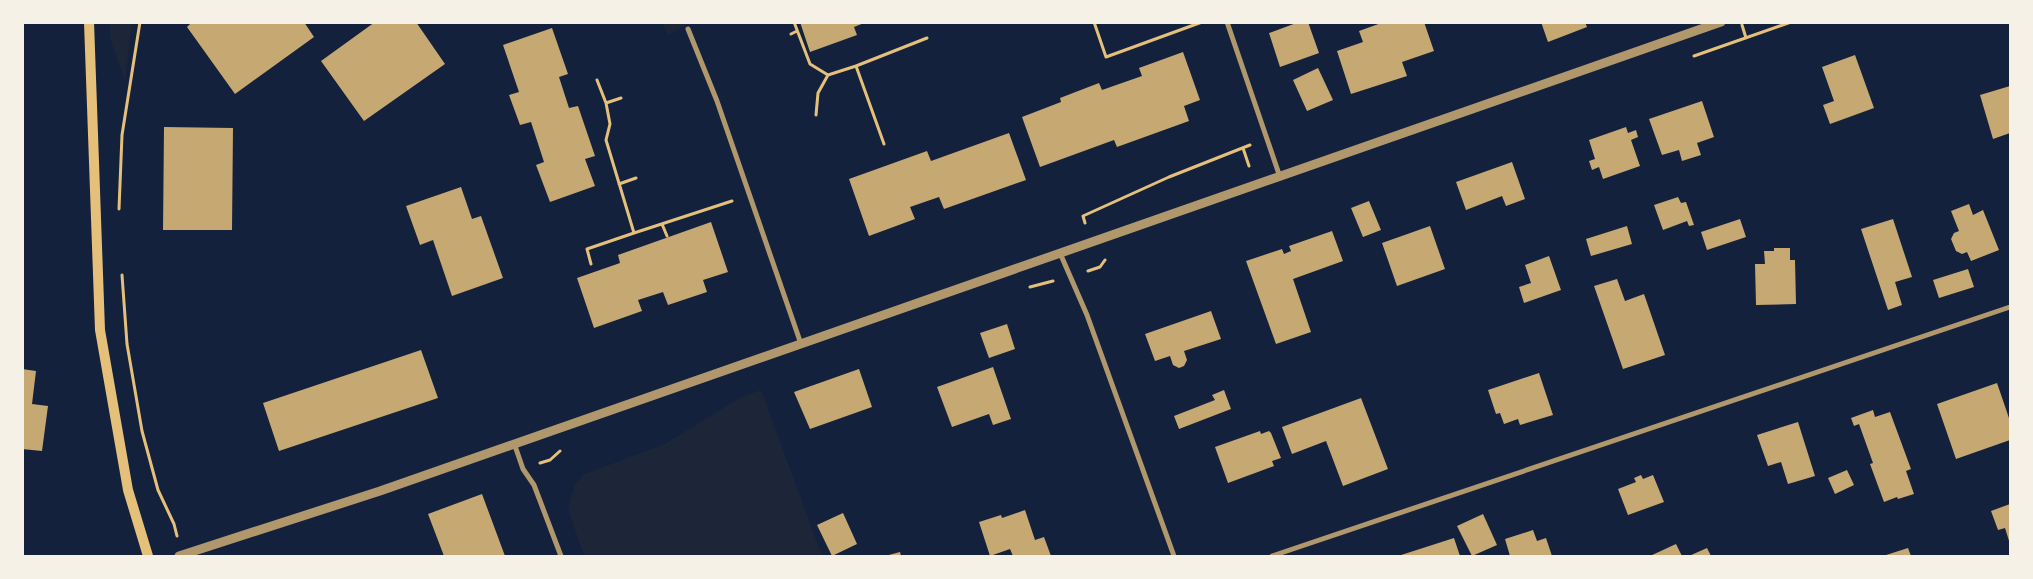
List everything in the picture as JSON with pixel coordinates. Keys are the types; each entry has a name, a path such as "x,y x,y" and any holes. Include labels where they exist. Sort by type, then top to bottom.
{"main road":[{"path":"89,22 100,330 128,490 148,556"}],"street":[{"path":"1227,22 1280,177"},
{"path":"181,556 380,491 1721,22"},
{"path":"688,29 717,101 801,344"},
{"path":"1060,253 1087,315 1174,556"},
{"path":"1272,556 2010,307"},
{"path":"514,443 524,468 534,485 561,556"}],"path":[{"path":"119,211 122,135 140,22"},
{"path":"794,22 810,64 828,75"},
{"path":"1094,22 1106,57 1202,22"},
{"path":"1741,22 1746,38"},
{"path":"791,34 797,31"},
{"path":"816,115 818,93 828,75 927,38"},
{"path":"856,66 884,144"},
{"path":"597,80 606,104 610,124 606,140 634,233"},
{"path":"606,104 621,98"},
{"path":"1100,267 1083,216 1169,177 1267,139"},
{"path":"619,184 636,178"},
{"path":"591,264 587,249 750,195"},
{"path":"662,224 667,236"},
{"path":"121,268 127,344 142,431 158,490 174,524 181,556"}],"shaded area":[{"path":"110,23 132,23 125,81 110,38"},
{"path":"662,23 689,23 668,35"},
{"path":"761,390 822,556 584,556 568,509 575,484 585,474 665,444 738,399"}],"building":[{"path":"192,22 304,22 314,37 235,94 187,27"},
{"path":"375,22 416,22 445,64 364,121 321,61"},
{"path":"800,22 864,23 854,27 857,35 810,52"},
{"path":"1299,22 1308,22 1319,53 1280,67 1269,33"},
{"path":"1384,22 1424,22 1434,51 1402,62 1407,76 1351,94 1337,51 1363,42 1359,31"},
{"path":"1541,22 1585,22 1587,27 1548,42"},
{"path":"552,28 568,74 559,77 569,108 578,106 595,156 585,159 595,186 550,202 536,165 544,162 531,122 520,125 509,95 519,92 503,45"},
{"path":"1183,52 1200,100 1184,106 1189,121 1117,147 1114,140 1040,167 1022,117 1061,102 1060,98 1099,83 1102,90 1142,76 1139,68"},
{"path":"1855,55 1874,108 1830,124 1823,105 1834,101 1822,67"},
{"path":"1318,68 1333,100 1307,111 1293,80"},
{"path":"2010,86 2010,133 1993,139 1980,95"},
{"path":"1702,101 1714,137 1697,143 1701,155 1682,161 1679,150 1662,155 1649,119"},
{"path":"164,127 233,128 232,230 163,230"},
{"path":"1626,127 1628,133 1636,130 1638,137 1631,140 1640,166 1603,179 1599,167 1592,170 1589,161 1595,159 1589,140"},
{"path":"1009,133 1026,180 944,209 939,197 910,207 915,219 869,236 849,179 927,151 931,161"},
{"path":"1512,162 1525,199 1506,206 1502,196 1466,210 1456,182"},
{"path":"461,187 472,219 481,216 503,278 452,296 433,240 420,245 406,206"},
{"path":"1678,197 1681,203 1686,202 1694,225 1689,226 1687,221 1663,230 1654,205"},
{"path":"1369,201 1381,230 1363,237 1351,208"},
{"path":"1969,204 1973,215 1983,210 1999,250 1971,261 1967,252 1962,254 1956,251 1951,239 1954,233 1959,231 1951,211"},
{"path":"1740,219 1746,237 1707,250 1701,232"},
{"path":"1893,219 1912,277 1895,282 1902,305 1888,310 1861,229"},
{"path":"711,222 728,272 703,280 707,292 668,305 663,292 638,300 642,311 594,328 577,278 620,263 618,255"},
{"path":"1430,226 1445,269 1397,286 1382,243"},
{"path":"1627,226 1632,244 1591,256 1586,239"},
{"path":"1332,231 1343,261 1293,279 1311,332 1276,344 1246,261 1282,249 1284,254 1291,251 1289,246"},
{"path":"1774,248 1790,248 1790,260 1795,260 1796,304 1756,305 1755,264 1765,264 1764,251 1774,251"},
{"path":"1549,256 1561,290 1524,303 1519,287 1531,283 1525,265"},
{"path":"1968,269 1974,287 1939,298 1933,280"},
{"path":"1617,279 1625,301 1644,294 1665,355 1623,369 1594,286"},
{"path":"1211,311 1221,339 1184,351 1187,360 1184,366 1179,368 1173,365 1170,356 1155,361 1145,334"},
{"path":"1007,324 1015,349 989,358 980,333"},
{"path":"421,350 438,398 279,451 263,403"},
{"path":"993,367 1011,419 993,425 989,414 952,427 937,387"},
{"path":"22,369 36,371 32,404 48,406 42,451 22,449"},
{"path":"859,369 872,407 810,429 794,392"},
{"path":"1539,373 1553,415 1520,425 1518,419 1504,424 1500,413 1496,414 1488,390"},
{"path":"1997,383 2010,421 2010,440 1956,459 1937,404"},
{"path":"1224,390 1231,409 1179,429 1174,416 1215,400 1212,395"},
{"path":"1361,398 1388,469 1343,486 1326,441 1292,454 1282,427"},
{"path":"1873,410 1875,417 1890,412 1911,469 1906,471 1914,494 1884,502 1870,464 1873,463 1859,424 1854,426 1851,418"},
{"path":"1798,422 1815,476 1788,484 1781,462 1768,466 1757,435"},
{"path":"1260,431 1261,434 1269,431 1271,433 1281,458 1272,461 1274,466 1228,483 1215,447"},
{"path":"1847,470 1854,485 1835,494 1828,478"},
{"path":"1641,475 1643,479 1653,475 1664,502 1628,515 1618,489 1636,482 1634,478"},
{"path":"482,494 505,556 444,556 428,514"},
{"path":"2010,504 2010,544 2005,528 1998,530 1991,511"},
{"path":"1025,510 1035,540 1044,537 1051,556 1013,556 1010,549 990,556 979,522 1001,515 1002,518"},
{"path":"843,513 857,544 832,556 817,525"},
{"path":"1483,514 1497,545 1472,556 1457,526"},
{"path":"1533,530 1537,541 1546,538 1552,556 1510,556 1505,539"},
{"path":"1454,538 1460,556 1398,556"},
{"path":"1676,544 1682,556 1650,556"},
{"path":"1707,548 1711,556 1689,556"},
{"path":"1908,548 1911,556 1883,556"},
{"path":"900,552 901,556 885,556"}]}
